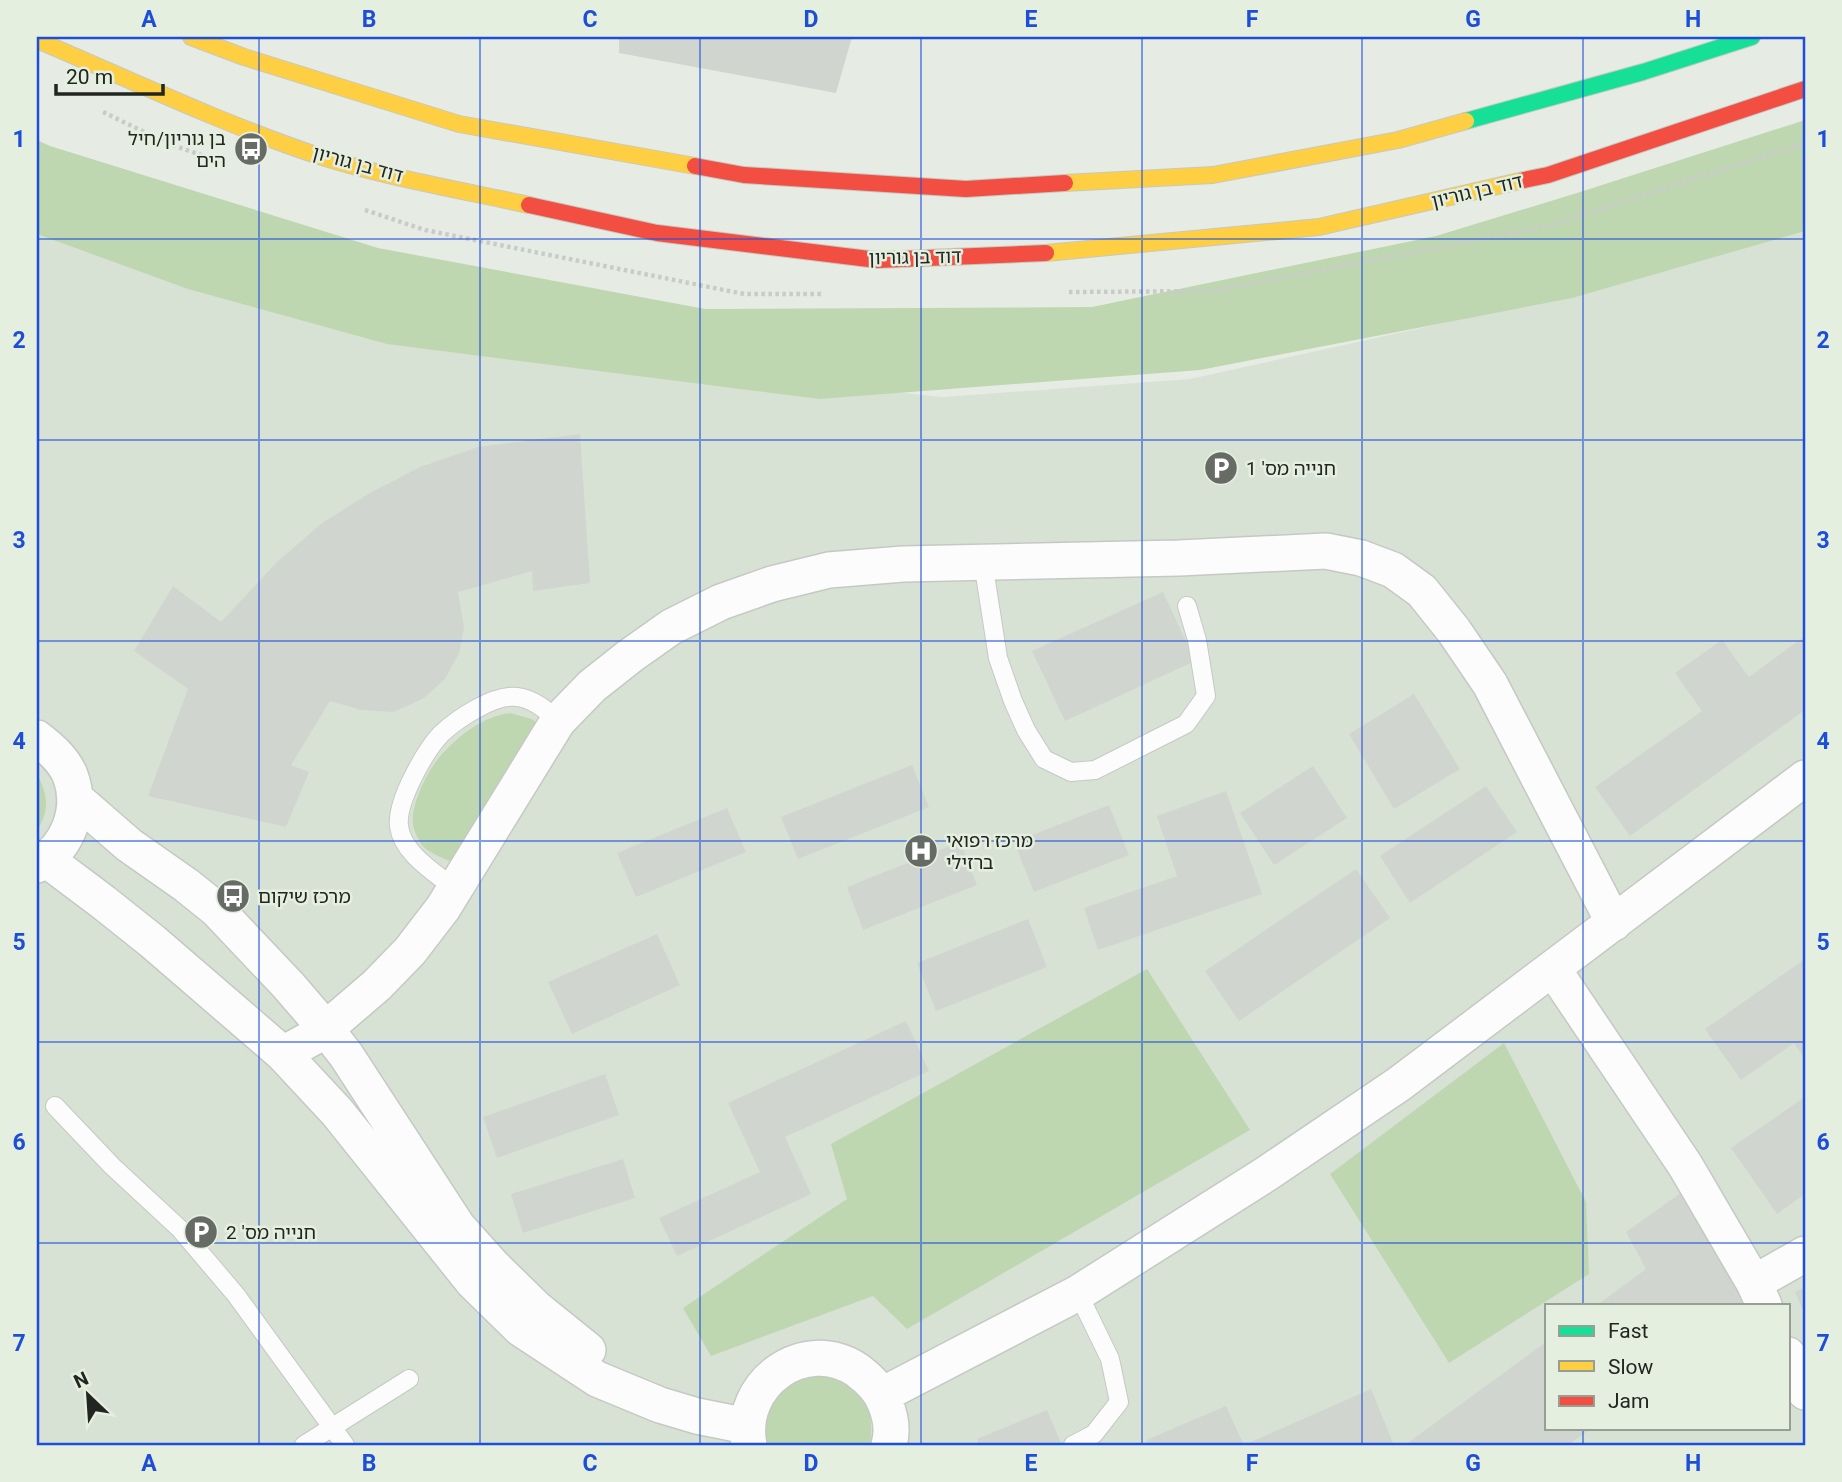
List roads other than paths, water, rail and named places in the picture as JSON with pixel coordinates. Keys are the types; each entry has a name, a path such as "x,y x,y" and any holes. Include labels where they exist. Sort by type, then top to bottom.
{"main road":[{"path":"191,37 244,57 459,124 744,175 967,189 1213,175 1398,140 1643,72 1752,37"},
{"name":"דוד בן גוריון","path":"37,40 230,123 335,160 392,175 657,233 877,260 1063,252 1319,227 1548,175 1805,89"}],"street":[{"path":"283,1054 326,1028 377,985 410,951 443,908 558,721 592,686 671,627 772,584 829,570 903,564 1179,558 1326,551 1361,558 1393,570 1422,592 1454,631 1490,684 1614,923"},
{"path":"37,738 56,754 69,774 75,798 72,821 63,842 42,862 103,902 152,941 283,1054 337,1112 473,1282 521,1329 597,1379 660,1405 748,1435 752,1403 764,1384 782,1369 803,1360 826,1359 848,1364 868,1377 882,1395 890,1416 889,1445"},
{"path":"882,1395 1078,1293 1254,1182 1399,1084 1805,778"},
{"path":"75,798 129,845 216,909 326,1028 367,1085 458,1227 536,1308 660,1405"},
{"path":"1553,969 1685,1165 1759,1294 1805,1254"},
{"path":"1790,1359 1805,1392"}],"lane":[{"path":"983,562 998,658 1013,701 1026,730 1044,759 1071,772 1096,770 1186,724 1206,696 1197,640 1187,606"},
{"path":"454,888 409,852 398,826 402,799 419,765 440,736 466,715 490,701 516,696 540,705 558,721"},
{"path":"55,1106 112,1166 180,1230 236,1295 345,1445"},
{"path":"1073,1445 1094,1434 1119,1402 1110,1359 1078,1293"},
{"path":"304,1445 409,1379"}],"place":[{"name":"בן גוריון/חיל הים","path":"251,149"},
{"name":"חנייה מס' 1","path":"1221,468"},
{"name":"מרכז רפואי ברזילי","path":"921,851"},
{"name":"מרכז שיקום","path":"233,896"},
{"name":"חנייה מס' 2","path":"201,1232"}]}
